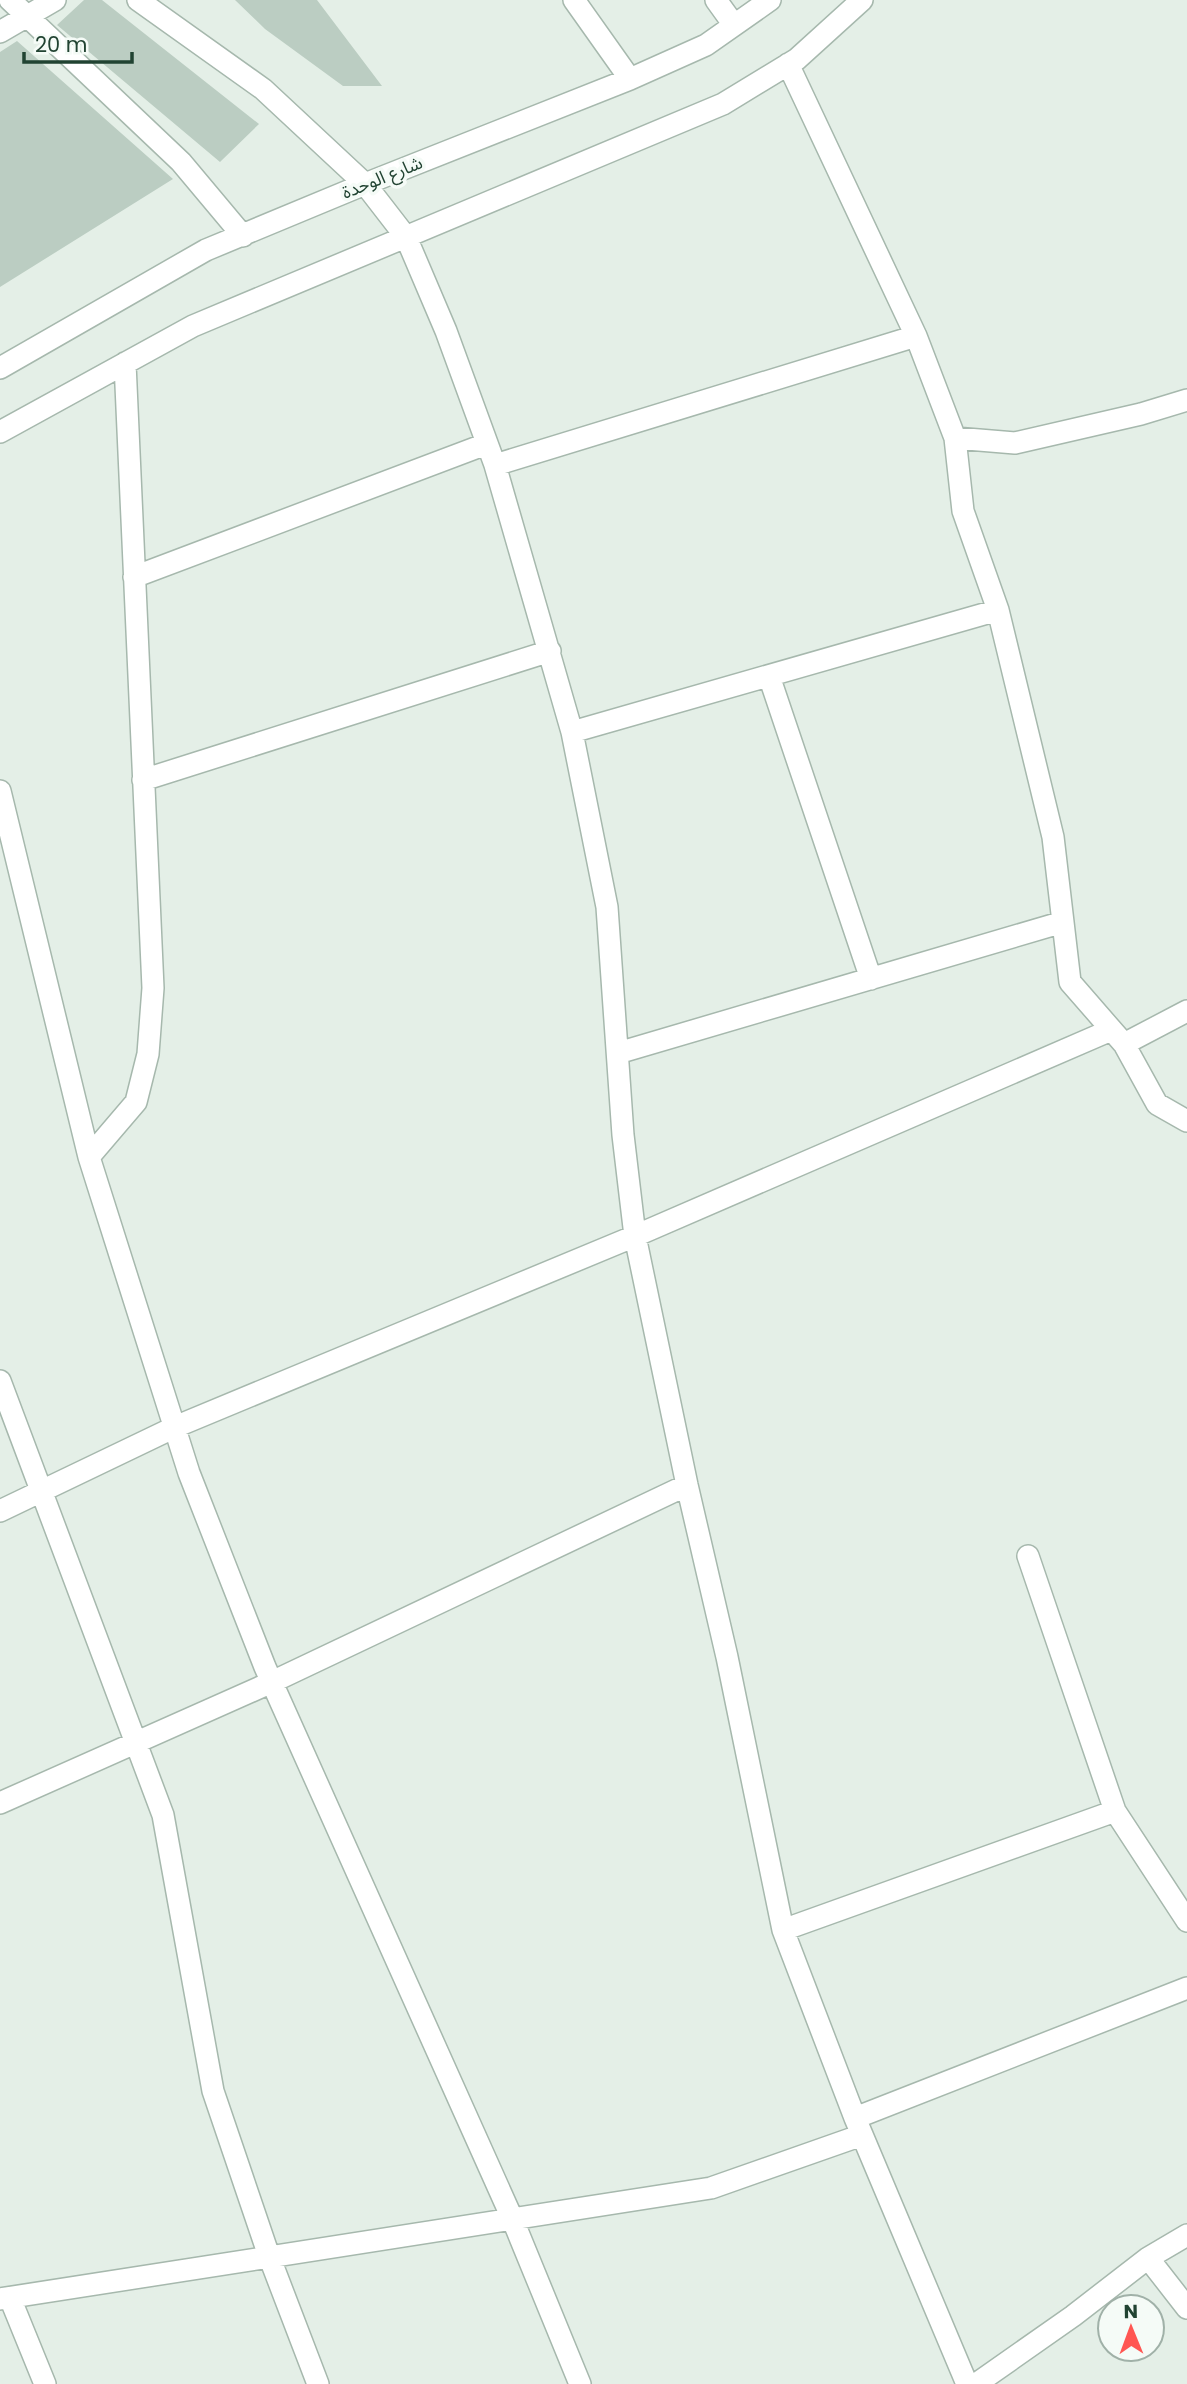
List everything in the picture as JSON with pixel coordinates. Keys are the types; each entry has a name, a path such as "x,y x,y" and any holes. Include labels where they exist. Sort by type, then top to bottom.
{"street":[{"path":"10,0 181,162 243,236"},
{"path":"0,32 55,0"},
{"path":"138,0 262,89 365,184 406,237 446,331 495,466 572,732 607,907 623,1135 635,1236 687,1485 727,1657 783,1930 859,2126 967,2384"},
{"path":"574,0 630,79"},
{"path":"716,0 734,25"},
{"name":"شارع الوحدة","path":"0,368 206,250 630,79 706,45 770,0"},
{"path":"0,432 193,326 723,104 797,59 862,0"},
{"path":"789,64 916,336 955,438 963,512 998,610 1053,837 1070,982 1117,1037 1157,1104 1187,1121"},
{"path":"495,466 916,336"},
{"path":"89,1157 136,1102 148,1055 153,988 125,363"},
{"path":"955,438 1016,443 1141,414 1187,400"},
{"path":"134,577 486,444"},
{"path":"572,732 998,610"},
{"path":"143,780 550,651"},
{"path":"769,676 871,979"},
{"path":"0,791 89,1157 189,1473 272,1682 512,2218 580,2384"},
{"path":"618,1053 1063,922"},
{"path":"0,1511 175,1427 1117,1037 1187,1011"},
{"path":"0,1381 163,1815 213,2091 269,2256 318,2384"},
{"path":"0,1803 272,1682 687,1485"},
{"path":"1028,1556 1115,1811 1187,1921"},
{"path":"783,1930 1115,1811"},
{"path":"45,2384 5,2298 711,2188 1187,1987"},
{"path":"976,2384 1073,2316 1148,2258 1187,2235"},
{"path":"1148,2258 1187,2308"}],"building":[{"path":"84,0 102,0 259,124 220,162 57,25"},
{"path":"235,0 317,0 382,86 343,86 265,29"},
{"path":"17,41 173,179 0,287 0,52"}]}
